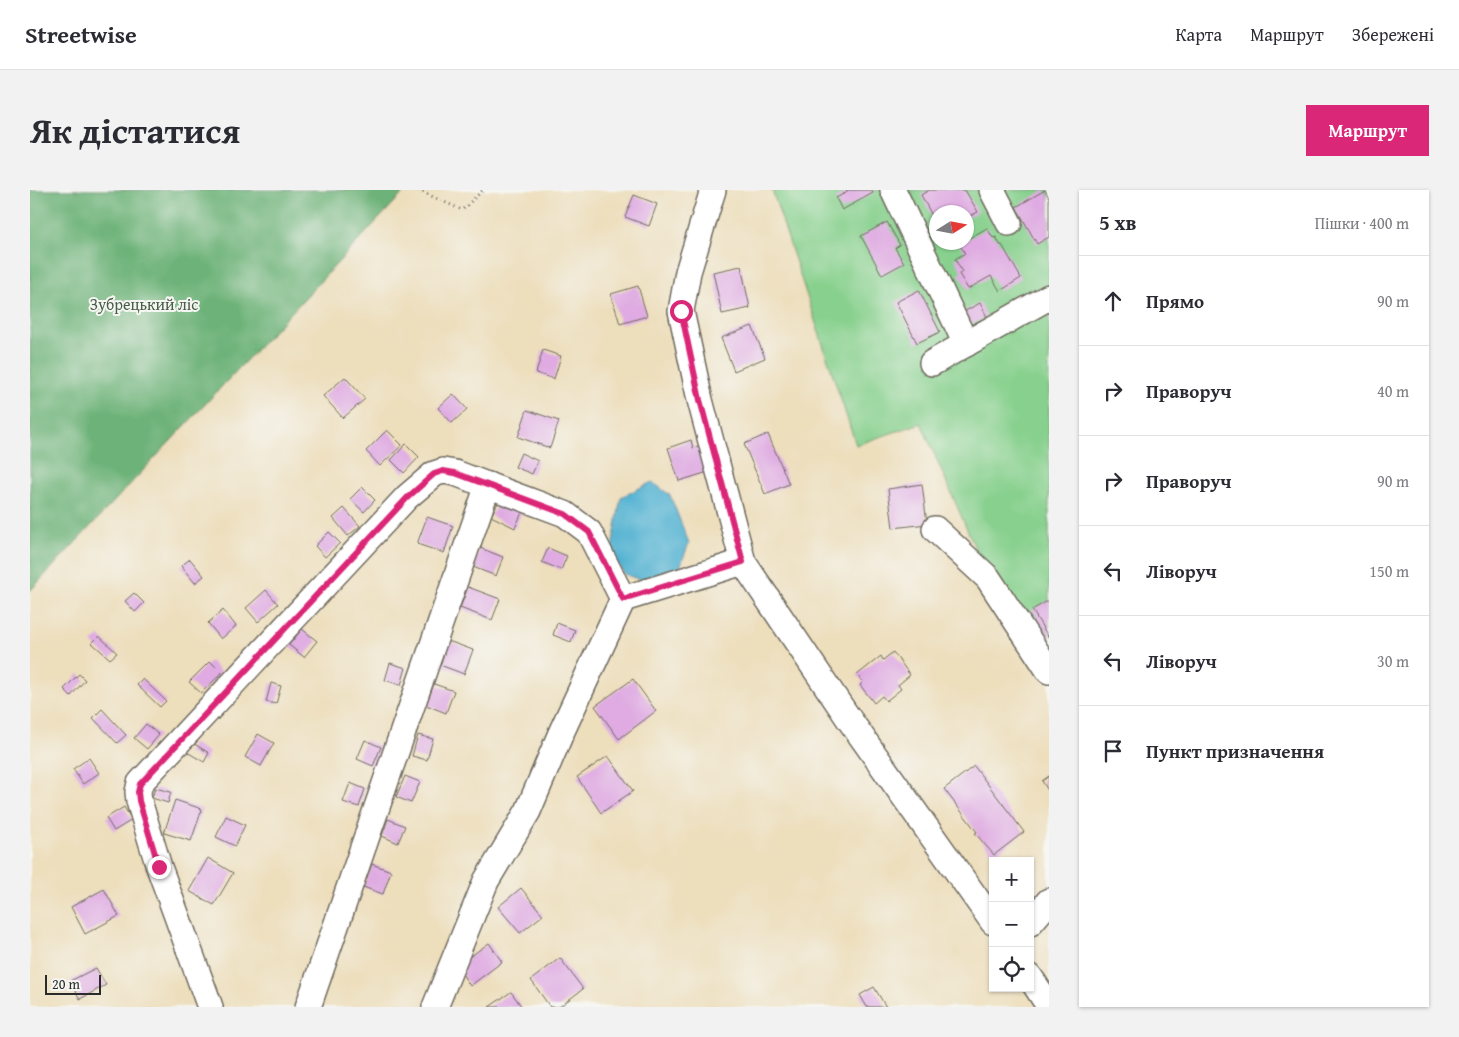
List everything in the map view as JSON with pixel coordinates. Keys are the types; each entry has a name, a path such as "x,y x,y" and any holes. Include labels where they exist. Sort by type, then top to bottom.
{"street":[{"path":"713,190 688,272 681,311 700,400 743,562 850,719 989,916"},
{"path":"894,190 966,344"},
{"path":"992,190 1009,223"},
{"path":"932,363 1049,297"},
{"path":"210,1007 159,867 139,801 138,792 140,784 407,498 434,474 443,471 455,473 565,514 589,532 623,599"},
{"path":"308,1007 488,485"},
{"path":"935,529 988,578 1049,671"},
{"path":"435,1007 486,881 528,811 561,733 623,599 743,562"},
{"path":"1034,918 1049,901"},
{"path":"1034,983 1049,1006"}],"path":[{"path":"418,190 462,210 484,190"}],"green space":[{"name":"Зубрецький ліс","path":"30,190 406,190 30,591"},
{"path":"772,190 1049,190 1049,671 988,578 921,423 856,445"}],"water":[{"path":"652,482 670,495 689,543 678,572 643,581 624,574 611,554 621,497"}],"building":[{"path":"846,190 872,190 873,193 842,210 836,198 847,192"},
{"path":"929,190 965,190 974,205 929,205 929,210 921,195"},
{"path":"1045,190 1049,198 1049,237 1037,244 1016,207"},
{"path":"634,195 657,204 649,226 625,217"},
{"path":"974,205 978,212 974,214"},
{"path":"887,222 900,245 895,248 904,263 882,275 861,236"},
{"path":"987,228 993,238 996,237 1000,245 1002,245 1021,278 1000,291 991,276 968,289 959,274 962,272 955,259 965,253 963,250 974,250 974,235"},
{"path":"741,266 750,308 722,314 713,272"},
{"path":"638,286 647,316 620,324 611,294"},
{"path":"919,290 940,332 917,343 896,302"},
{"path":"980,303 987,317 964,328 958,315"},
{"path":"752,326 765,358 734,371 721,338"},
{"path":"543,350 561,356 554,379 536,373"},
{"path":"345,377 365,399 343,418 323,396"},
{"path":"453,394 467,409 452,423 438,408"},
{"path":"527,410 559,421 550,448 518,437"},
{"path":"387,430 402,445 380,466 366,451"},
{"path":"768,434 789,484 765,494 744,444"},
{"path":"691,440 693,448 699,446 708,472 679,481 668,448"},
{"path":"406,444 419,457 404,473 391,460"},
{"path":"521,453 538,461 532,474 515,467"},
{"path":"922,484 927,524 893,528 888,489"},
{"path":"362,487 375,500 364,512 350,499"},
{"path":"501,497 524,508 515,528 491,516"},
{"path":"344,508 360,526 348,536 333,518"},
{"path":"427,517 453,526 444,553 417,544"},
{"path":"329,532 340,543 325,557 315,546"},
{"path":"480,548 503,557 496,576 473,567"},
{"path":"548,548 567,556 561,570 542,562"},
{"path":"190,559 204,576 195,583 181,566"},
{"path":"468,587 500,599 492,620 460,608"},
{"path":"266,590 278,604 258,622 246,608"},
{"path":"134,593 144,603 135,612 125,601"},
{"path":"1049,600 1049,638 1032,610"},
{"path":"223,610 236,626 221,639 208,623"},
{"path":"557,623 575,630 571,642 553,635"},
{"path":"302,629 317,641 304,657 289,645"},
{"path":"99,636 117,653 110,659 92,643"},
{"path":"448,641 473,650 464,674 440,665"},
{"path":"893,652 910,675 898,685 901,689 886,701 882,696 874,703 860,685 863,682 857,675 881,656 883,660"},
{"path":"210,661 222,673 201,693 189,682"},
{"path":"390,663 406,668 401,685 385,680"},
{"path":"79,674 85,680 71,696 64,689"},
{"path":"143,679 166,701 160,707 137,685"},
{"path":"633,679 656,711 619,739 595,706"},
{"path":"271,683 281,686 276,704 266,702"},
{"path":"434,684 454,691 446,713 426,705"},
{"path":"102,709 126,735 117,743 93,718"},
{"path":"146,724 159,735 147,749 134,738"},
{"path":"258,734 274,743 261,766 245,757"},
{"path":"418,735 433,739 427,760 412,756"},
{"path":"365,740 381,747 373,766 357,759"},
{"path":"193,743 209,753 204,762 187,752"},
{"path":"608,756 633,791 601,813 577,777"},
{"path":"89,758 99,773 83,784 73,769"},
{"path":"974,766 1024,832 994,855 975,833 977,832 944,789"},
{"path":"405,776 420,782 411,803 396,797"},
{"path":"1049,776 1049,792 1042,781"},
{"path":"350,783 365,789 359,807 343,802"},
{"path":"155,788 171,792 168,803 152,798"},
{"path":"175,800 202,809 191,841 164,833"},
{"path":"124,807 132,820 114,831 106,818"},
{"path":"226,816 245,825 235,846 216,837"},
{"path":"388,819 405,826 398,843 382,836"},
{"path":"208,858 233,873 214,905 189,891"},
{"path":"372,864 391,871 383,894 363,887"},
{"path":"521,888 543,915 520,933 498,907"},
{"path":"104,889 119,916 85,934 71,907"},
{"path":"489,943 502,962 470,986 457,966"},
{"path":"560,958 583,989 559,1007 550,1007 531,980"},
{"path":"96,968 106,985 80,999 70,981"},
{"path":"874,987 886,1007 867,1007 860,995"},
{"path":"511,992 522,1007 489,1007"}],"route":[{"path":"159,867 139,801 138,792 140,784 407,498 434,474 443,471 455,473 565,514 589,532 623,599 743,562 700,400 681,311"}]}
